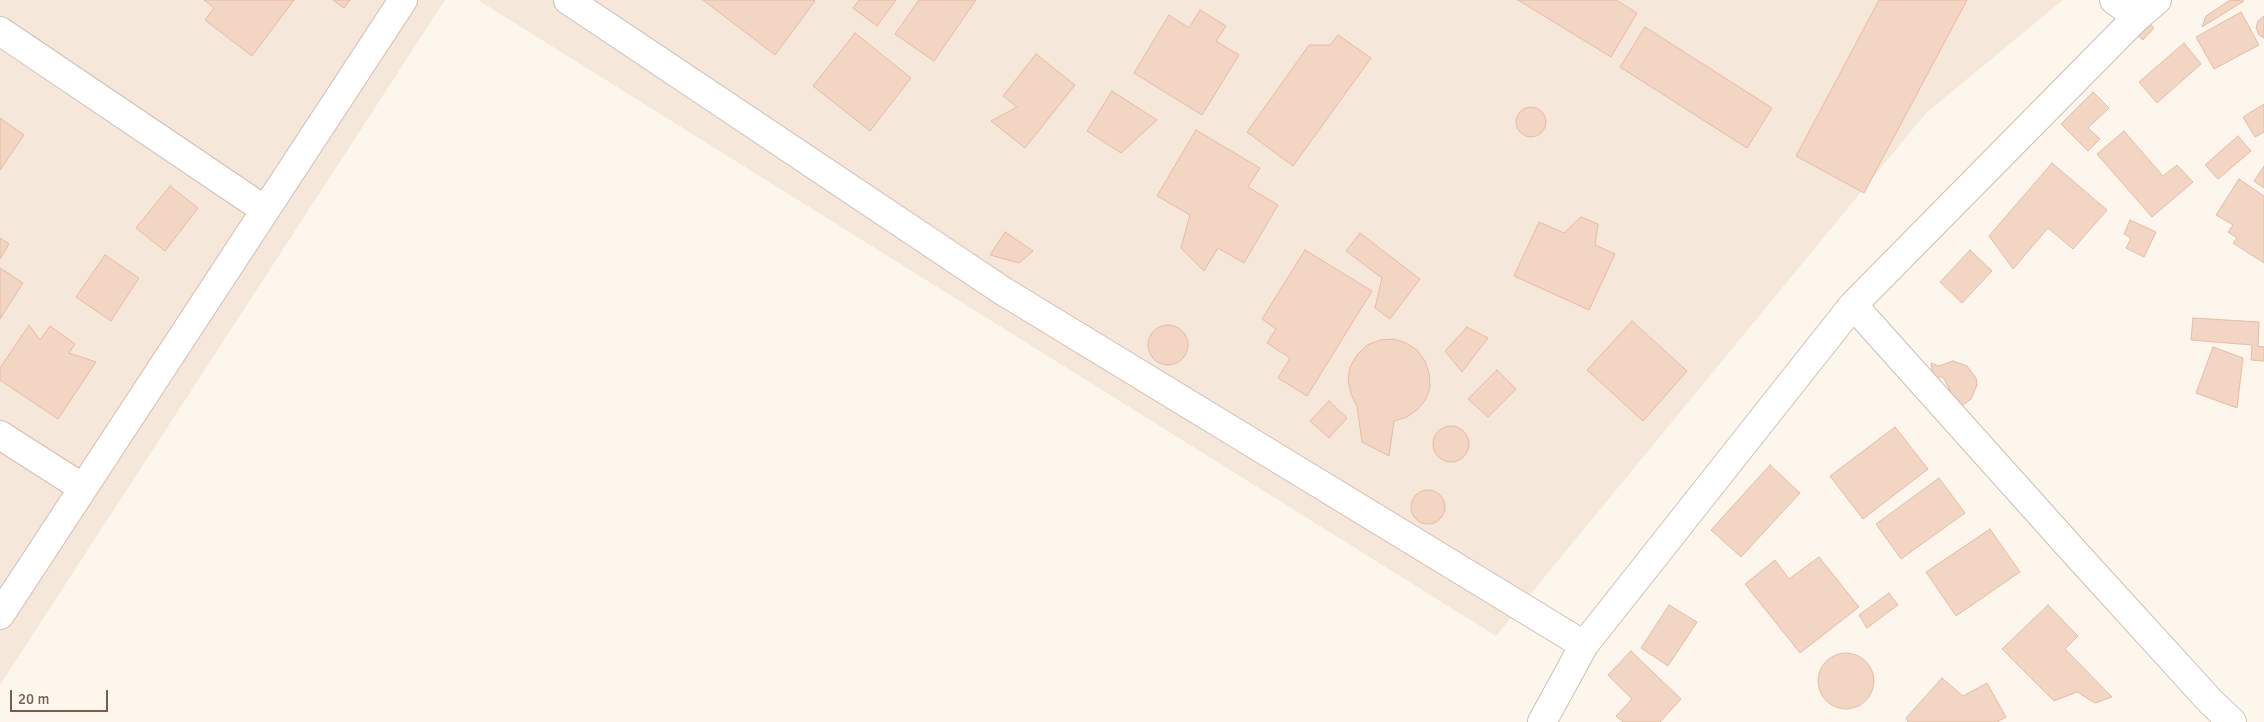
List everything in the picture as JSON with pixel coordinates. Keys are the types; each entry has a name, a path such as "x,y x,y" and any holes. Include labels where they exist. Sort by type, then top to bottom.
{"street":[{"path":"0,615 402,0"},
{"path":"568,0 1003,291 1584,645"},
{"path":"2114,0 2137,17"},
{"path":"1542,722 1584,645 1853,305 2137,17 2158,0"},
{"path":"0,31 265,210"},
{"path":"1853,305 2210,702 2232,722"},
{"path":"0,435 83,488"}],"shaded area":[{"path":"0,0 445,0 0,685"},
{"path":"478,0 2063,0 1926,113 1496,636"}],"building":[{"path":"204,0 294,0 252,56 205,20 214,8"},
{"path":"333,0 350,0 344,8"},
{"path":"703,0 814,0 815,1 775,55"},
{"path":"859,0 896,0 877,26 853,8"},
{"path":"919,0 976,0 934,61 895,34"},
{"path":"1518,0 1616,0 1637,13 1611,57"},
{"path":"1879,0 1967,0 1864,193 1796,156"},
{"path":"2230,0 2244,1 2202,27 2206,16"},
{"path":"1200,10 1226,26 1216,41 1239,55 1202,115 1134,73 1169,15 1189,28"},
{"path":"2241,12 2259,45 2214,69 2196,37"},
{"path":"2264,16 2264,38 2259,35 2256,28 2258,21"},
{"path":"2148,22 2154,28 2143,40 2136,34"},
{"path":"1645,27 1772,108 1747,148 1620,67"},
{"path":"855,33 911,78 870,131 813,86"},
{"path":"1338,35 1371,58 1293,166 1247,132 1309,45 1330,45"},
{"path":"2184,43 2201,64 2157,103 2139,82"},
{"path":"1036,54 1075,85 1025,148 991,121 1017,107 1003,96"},
{"path":"1112,91 1157,120 1121,153 1087,131"},
{"path":"2093,92 2109,108 2088,128 2100,139 2088,151 2061,124"},
{"path":"2264,104 2264,132 2255,137 2243,117"},
{"path":"1531,107 1542,111 1546,122 1542,133 1531,137 1520,133 1516,122 1520,111"},
{"path":"0,118 24,135 0,170"},
{"path":"1196,130 1260,168 1248,187 1278,205 1244,263 1218,248 1204,271 1181,248 1190,215 1157,196"},
{"path":"2124,131 2163,176 2177,165 2193,182 2152,217 2097,154"},
{"path":"2238,136 2251,151 2218,179 2205,165"},
{"path":"2052,163 2107,210 2073,249 2048,228 2013,269 1989,236"},
{"path":"2264,166 2264,188 2254,181"},
{"path":"2239,179 2264,196 2264,263 2233,243 2237,238 2228,232 2233,225 2216,215"},
{"path":"170,186 198,208 165,251 136,228"},
{"path":"1581,217 1598,224 1595,245 1615,254 1589,310 1514,276 1539,222 1564,233"},
{"path":"2130,220 2156,232 2144,257 2126,248 2131,238 2124,234"},
{"path":"1005,232 1033,251 1019,263 990,255"},
{"path":"1360,233 1420,279 1390,319 1375,308 1382,278 1346,251"},
{"path":"0,238 9,244 0,259"},
{"path":"1305,250 1372,291 1307,396 1278,378 1290,358 1267,343 1276,329 1262,319"},
{"path":"1970,250 1992,271 1962,303 1940,282"},
{"path":"105,255 139,278 111,321 76,297"},
{"path":"0,268 23,283 0,319"},
{"path":"2193,318 2259,322 2258,346 2264,347 2264,361 2251,360 2252,345 2191,340"},
{"path":"1632,321 1687,371 1643,421 1587,370"},
{"path":"29,325 40,340 50,326 75,344 69,353 96,362 58,419 0,380 0,368"},
{"path":"1172,325 1179,328 1185,334 1188,345 1187,353 1179,362 1172,365 1164,365 1157,362 1149,353 1148,341 1151,334 1160,326"},
{"path":"1467,327 1488,338 1462,372 1445,351"},
{"path":"1394,339 1406,343 1417,350 1425,361 1429,373 1430,387 1426,399 1418,409 1407,417 1394,421 1389,456 1362,442 1357,406 1351,394 1348,380 1350,367 1357,355 1367,345 1380,340"},
{"path":"2213,347 2243,358 2237,408 2196,393"},
{"path":"1953,361 1967,366 1976,378 1977,385 1971,399 1959,408 1943,377 1933,377 1931,363 1939,366"},
{"path":"1497,370 1516,389 1488,417 1468,399"},
{"path":"1329,401 1347,418 1329,438 1310,421"},
{"path":"1451,426 1464,431 1469,444 1464,457 1451,462 1438,457 1433,444 1438,431"},
{"path":"1895,427 1928,469 1863,519 1830,476"},
{"path":"1770,465 1800,493 1741,557 1711,530"},
{"path":"1939,478 1965,513 1901,559 1876,524"},
{"path":"1428,490 1435,491 1440,495 1444,500 1444,514 1440,519 1435,523 1428,524 1421,523 1416,519 1412,514 1411,507 1412,500 1416,495 1421,491"},
{"path":"1990,529 2020,572 1956,616 1926,572"},
{"path":"1819,557 1859,607 1800,653 1745,584 1775,560 1789,579"},
{"path":"1889,593 1898,605 1867,628 1859,615"},
{"path":"1669,605 1697,622 1668,666 1641,648"},
{"path":"2048,605 2078,636 2065,649 2112,697 2095,703 2077,692 2054,701 2002,649"},
{"path":"1631,651 1681,699 1660,722 1623,722 1616,716 1632,699 1608,675"},
{"path":"1840,653 1852,653 1862,657 1870,665 1874,681 1870,697 1862,705 1852,709 1840,709 1830,705 1822,697 1818,687 1818,675 1822,665 1830,657"},
{"path":"1942,678 1963,696 1987,683 2006,717 1997,722 1908,722 1906,718"}]}
